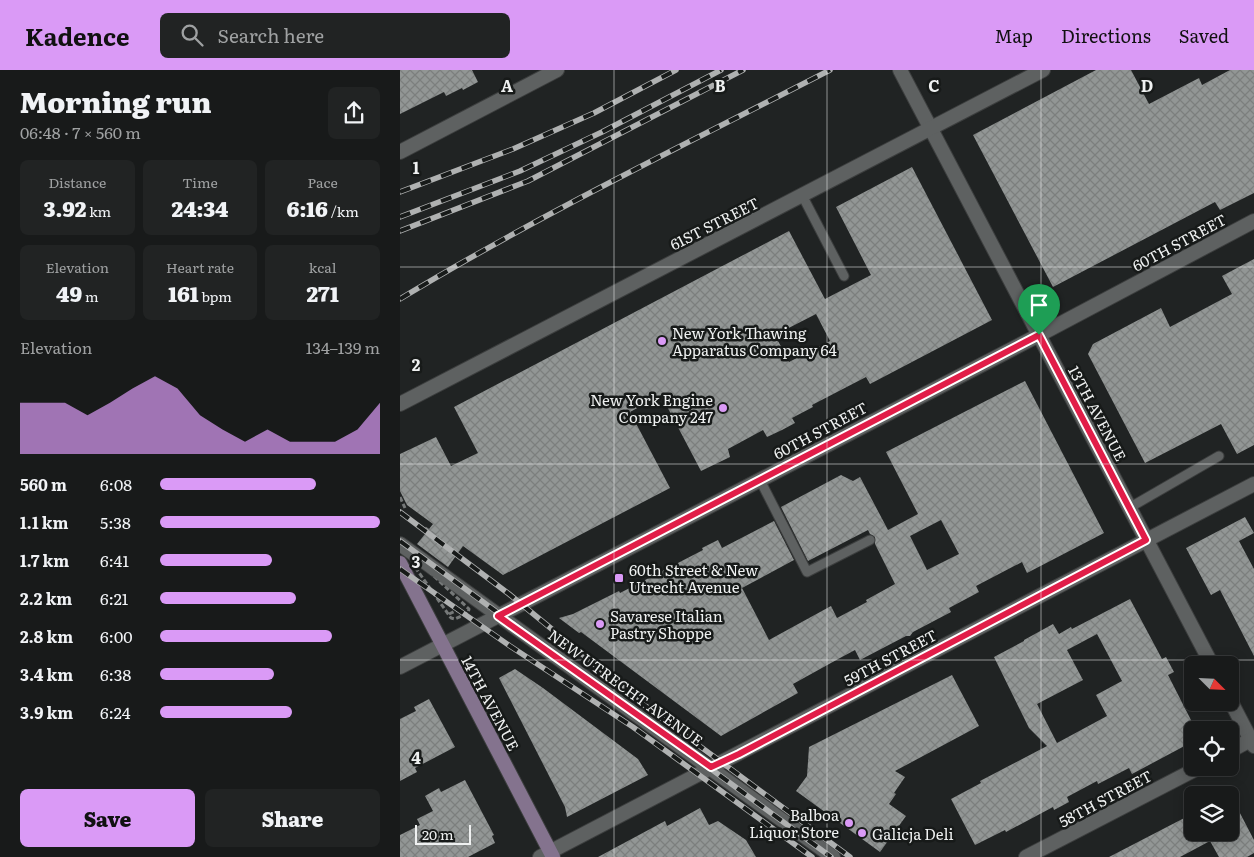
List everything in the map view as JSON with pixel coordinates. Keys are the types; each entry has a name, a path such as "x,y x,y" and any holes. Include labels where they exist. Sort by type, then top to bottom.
{"main road":[{"name":"14TH AVENUE","path":"400,563 548,855"}],"street":[{"path":"400,152 557,70"},
{"name":"13TH AVENUE","path":"900,70 1207,656"},
{"name":"61ST STREET","path":"400,404 1043,70"},
{"name":"60TH STREET","path":"400,667 1039,335 1254,221"},
{"name":"59TH STREET","path":"548,855 711,767 1254,484"},
{"name":"NEW UTRECHT AVENUE","path":"400,544 833,857"},
{"path":"1236,711 1253,741 1239,747"},
{"name":"58TH STREET","path":"1026,857 1184,775"}],"lane":[{"path":"802,195 844,276"},
{"path":"1129,508 1219,456"},
{"path":"760,480 807,572 870,540"}],"path":[{"path":"400,496 405,508"},
{"path":"425,528 438,537"},
{"path":"449,614 466,606"}],"building":[{"path":"400,70 472,70 478,82 446,96 444,92 400,114"},
{"path":"1096,70 1131,70 1149,104 1199,78 1202,85 1230,70 1254,70 1254,193 1220,210 1215,202 1053,287 973,135"},
{"path":"912,167 992,320 870,384 866,377 812,405 813,407 792,418 795,423 782,430 767,437 763,430 728,449 730,457 701,471 661,395 630,412 670,488 503,575 463,546 448,567 417,544 433,524 407,505 400,491 400,454 436,437 451,466 478,453 454,407 789,231 825,299 871,275 836,207","holes":["816,314 830,341 789,362 775,335"]},
{"path":"1254,259 1254,445 1237,454 1221,424 1145,463 1088,354 1093,344 1161,308 1170,327 1232,294 1222,276"},
{"path":"1025,381 1104,533 1027,573 1022,562 976,586 979,592 949,608 951,612 913,632 910,636 906,636 860,660 855,650 793,684 798,693 721,736 581,632 579,633 559,618 573,614 619,591 620,593 703,550 702,548 718,540 722,548 774,521 794,560 742,588 769,640 831,606 837,618 895,584 875,544 875,537 868,530 808,561 781,507 841,475 853,481 860,477 888,530 918,514 886,452","holes":["941,520 959,554 927,570 910,536"]},
{"path":"1245,517 1254,533 1239,541 1254,569 1254,656 1220,590 1211,595 1186,548"},
{"path":"1130,599 1162,659 1166,657 1174,672 1168,675 1184,706 1184,711 1186,711 1191,721 1184,721 1184,746 1132,774 1129,768 1098,784 1097,781 1067,797 1069,802 1054,810 1053,807 1006,832 1005,830 975,845 951,799 981,783 980,781 1047,746 1029,728 994,657 1053,624 1059,634 1071,627 1072,629","holes":["1097,634 1122,681 1096,695 1107,716 1057,743 1037,704 1083,680 1067,650"]},
{"path":"515,669 638,759 648,775 567,817 565,807 499,678"},
{"path":"952,675 979,726 895,771 905,777 889,804 906,816 880,852 796,791 807,776 809,747"},
{"path":"429,699 455,747 415,768 417,772 400,781 400,719 416,711 414,707"},
{"path":"465,780 494,835 492,836 495,843 468,857 400,857 400,835 420,825 417,819 433,811 425,796 439,788 441,792"},
{"path":"700,808 709,825 718,821 746,840 756,857 598,857 665,821 667,826"},
{"path":"1239,811 1254,840 1254,853 1247,857 1219,857 1210,841 1239,841"},
{"path":"1184,818 1184,841 1210,841 1180,857 1109,857"}],"railway":[{"path":"400,192 513,149 594,113 676,70"},
{"path":"400,217 520,171 602,132 721,70"},
{"path":"400,231 528,181 743,70"},
{"path":"400,299 559,209 830,70"},
{"path":"400,512 509,594 648,708 850,857"},
{"path":"400,541 831,857"},
{"path":"400,569 510,646 633,727 812,857"}],"place":[{"name":"New York Thawing Apparatus Company 64","path":"662,341"},
{"name":"New York Engine Company 247","path":"723,408"},
{"name":"60th Street & New Utrecht Avenue","path":"619,578"},
{"name":"Savarese Italian Pastry Shoppe","path":"600,624"},
{"name":"Balboa Liquor Store","path":"849,823"},
{"name":"Galicja Deli","path":"862,833"}],"route":[{"path":"1039,335 1146,540 739,754 711,767 498,616 609,559 1039,335"}]}
